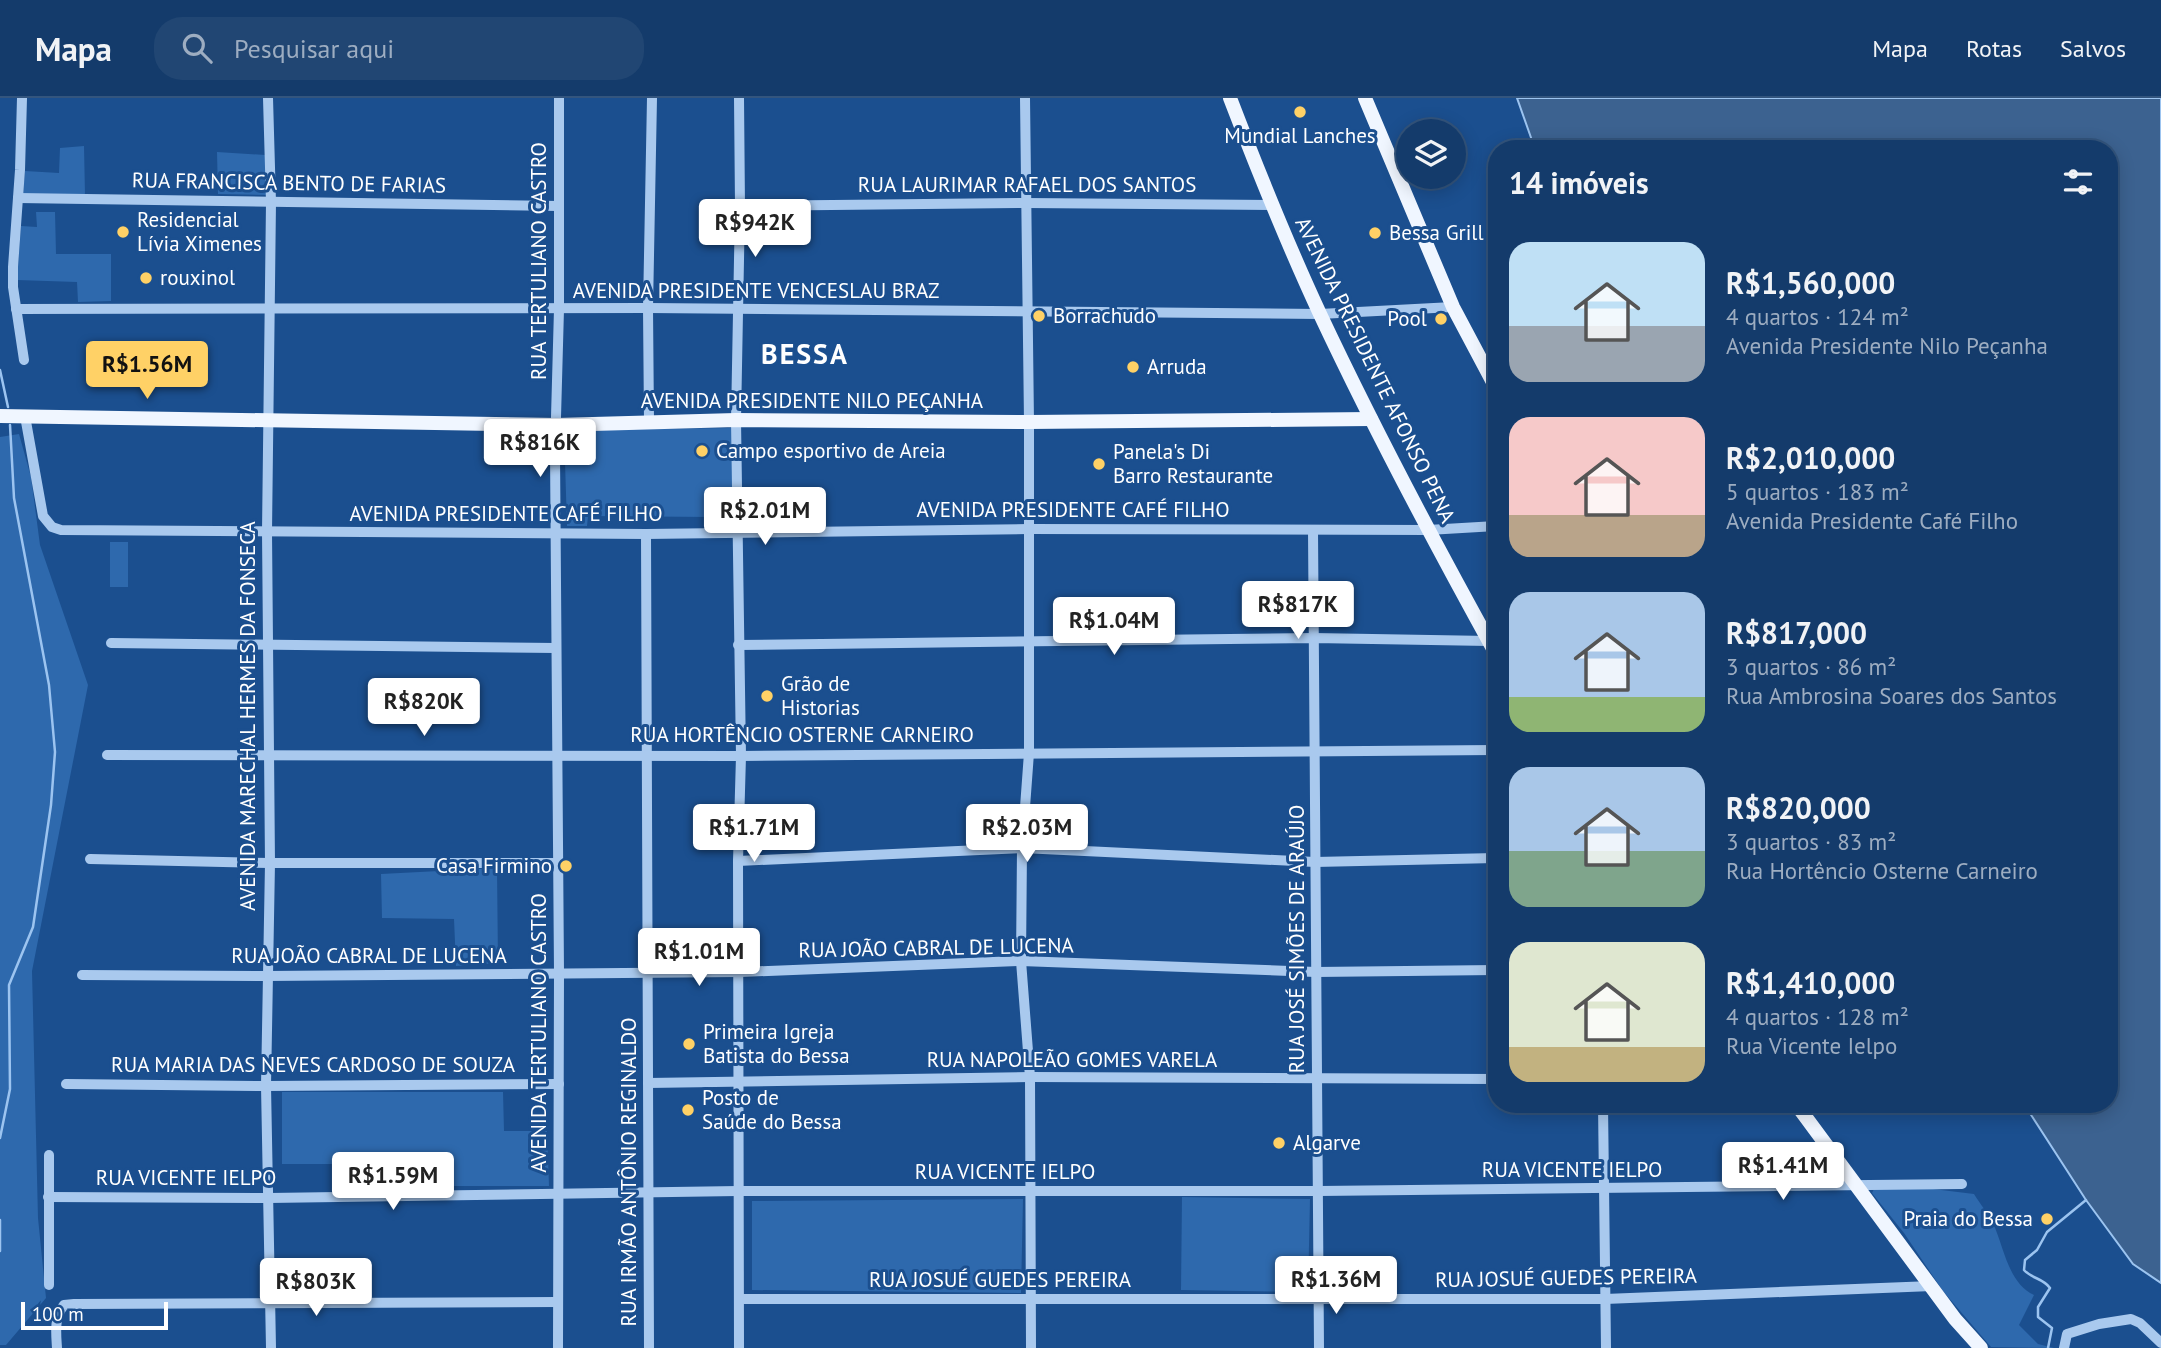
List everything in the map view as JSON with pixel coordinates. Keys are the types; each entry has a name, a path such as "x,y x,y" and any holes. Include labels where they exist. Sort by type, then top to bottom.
{"main road":[{"name":"AVENIDA PRESIDENTE AFONSO PENA","path":"1230,98 1272,205 1320,314 1428,530 1488,638"},
{"path":"1365,98 1453,307 1488,373"},
{"name":"AVENIDA PRESIDENTE NILO PEÇANHA","path":"0,416 557,425 736,420 1029,422 1371,419"},
{"path":"1803,1113 1976,1347"}],"street":[{"path":"22,98 13,267 24,360"},
{"name":"AVENIDA MARECHAL HERMES DA FONSECA","path":"268,98 271,202 267,532 270,863 266,1086 271,1348"},
{"name":"RUA TERTULIANO CASTRO","path":"557,425 559,98"},
{"path":"649,422 652,98"},
{"path":"739,98 736,420 741,755 738,860 739,1348"},
{"path":"1025,98 1029,422 1028,753 1021,848 1021,961 1030,1077 1031,1348"},
{"name":"RUA FRANCISCA BENTO DE FARIAS","path":"18,198 559,206"},
{"name":"RUA LAURIMAR RAFAEL DOS SANTOS","path":"740,206 1026,203 1272,205"},
{"name":"AVENIDA PRESIDENTE VENCESLAU BRAZ","path":"16,309 648,308 1320,314 1453,307"},
{"name":"AVENIDA PRESIDENTE CAFÉ FILHO","path":"25,416 43,516 52,527 61,530 646,534 1028,529 1428,530 1488,526"},
{"name":"AVENIDA TERTULIANO CASTRO","path":"557,425 558,1348"},
{"name":"RUA JOSÉ SIMÕES DE ARAÚJO","path":"1313,530 1320,1191 1319,1348"},
{"name":"RUA IRMÃO ANTÔNIO REGINALDO","path":"646,534 649,1348"},
{"path":"738,645 1314,638 1488,647"},
{"path":"111,643 556,648"},
{"name":"RUA HORTÊNCIO OSTERNE CARNEIRO","path":"107,755 741,755 1488,750"},
{"path":"738,860 1021,848 1315,862 1488,858"},
{"path":"90,859 270,863 558,863"},
{"name":"RUA JOÃO CABRAL DE LUCENA","path":"82,975 740,972 1021,961 1317,972 1488,970"},
{"name":"RUA NAPOLEÃO GOMES VARELA","path":"648,1083 1030,1077 1488,1079"},
{"name":"RUA MARIA DAS NEVES CARDOSO DE SOUZA","path":"66,1084 559,1084"},
{"path":"1603,1113 1605,1348"},
{"path":"49,1155 49,1285"},
{"name":"RUA VICENTE IELPO","path":"48,1197 269,1198 738,1191 1320,1191 1962,1184"},
{"name":"RUA JOSUÉ GUEDES PEREIRA","path":"739,1299 1605,1300 1932,1286"},
{"path":"57,1348 59,1310 64,1305 74,1304 558,1302"},
{"path":"2064,1348 2067,1334 2126,1318 2140,1323 2161,1343"}],"shaded area":[{"path":"1517,98 2161,98 2161,1283 2133,1264 2086,1200 2030,1113 2118,1113 2118,140 1532,140"},
{"path":"84,146 85,195 23,195 25,171 59,173 60,148"},
{"path":"217,152 266,155 266,195 218,194"},
{"path":"36,212 55,212 56,254 111,254 111,301 78,302 77,282 17,280 21,226 37,227"},
{"path":"734,428 733,525 712,526 712,517 588,516 587,526 567,526 564,430"},
{"path":"19,434 31,477 40,545 88,685 32,971 38,1218 46,1298 6,1345 0,1345 0,437"},
{"path":"110,542 128,542 128,587 110,587"},
{"path":"497,868 498,963 456,966 454,919 382,918 381,874"},
{"path":"282,1092 503,1092 504,1131 547,1131 549,1186 334,1186 333,1164 282,1164"},
{"path":"1875,1187 1925,1188 1974,1194 1993,1223 2008,1264 2018,1282 2034,1295 2019,1325 2038,1344 2054,1348 1991,1347 1943,1291 1904,1233 1872,1193"},
{"path":"1182,1197 1310,1199 1308,1292 1181,1290"},
{"path":"1023,1199 1021,1293 752,1290 752,1201"}],"waterway":[{"path":"0,370 8,407"},
{"path":"0,1138 10,1089 9,985 33,927 51,805 55,752 49,685 14,498 10,425"},
{"path":"2048,1348 2052,1328 2038,1317 2038,1307 2050,1288 2024,1270 2025,1260 2037,1250 2047,1232 2086,1200"},
{"path":"0,1220 0,1251"}],"place":[{"name":"Mundial Lanches","path":"1300,112"},
{"name":"Residencial Lívia Ximenes","path":"123,232"},
{"name":"Bessa Grill","path":"1375,233"},
{"name":"rouxinol","path":"146,278"},
{"name":"Borrachudo","path":"1039,316"},
{"name":"Pool","path":"1441,319"},
{"name":"Arruda","path":"1133,367"},
{"name":"Campo esportivo de Areia","path":"702,451"},
{"name":"Panela's Di Barro Restaurante","path":"1099,464"},
{"name":"Grão de Historias","path":"767,696"},
{"name":"Casa Firmino","path":"566,866"},
{"name":"Primeira Igreja Batista do Bessa","path":"689,1044"},
{"name":"Posto de Saúde do Bessa","path":"688,1110"},
{"name":"Algarve","path":"1279,1143"},
{"name":"Praia do Bessa","path":"2047,1219"}],"district":[{"name":"BESSA","path":"805,354"}]}
